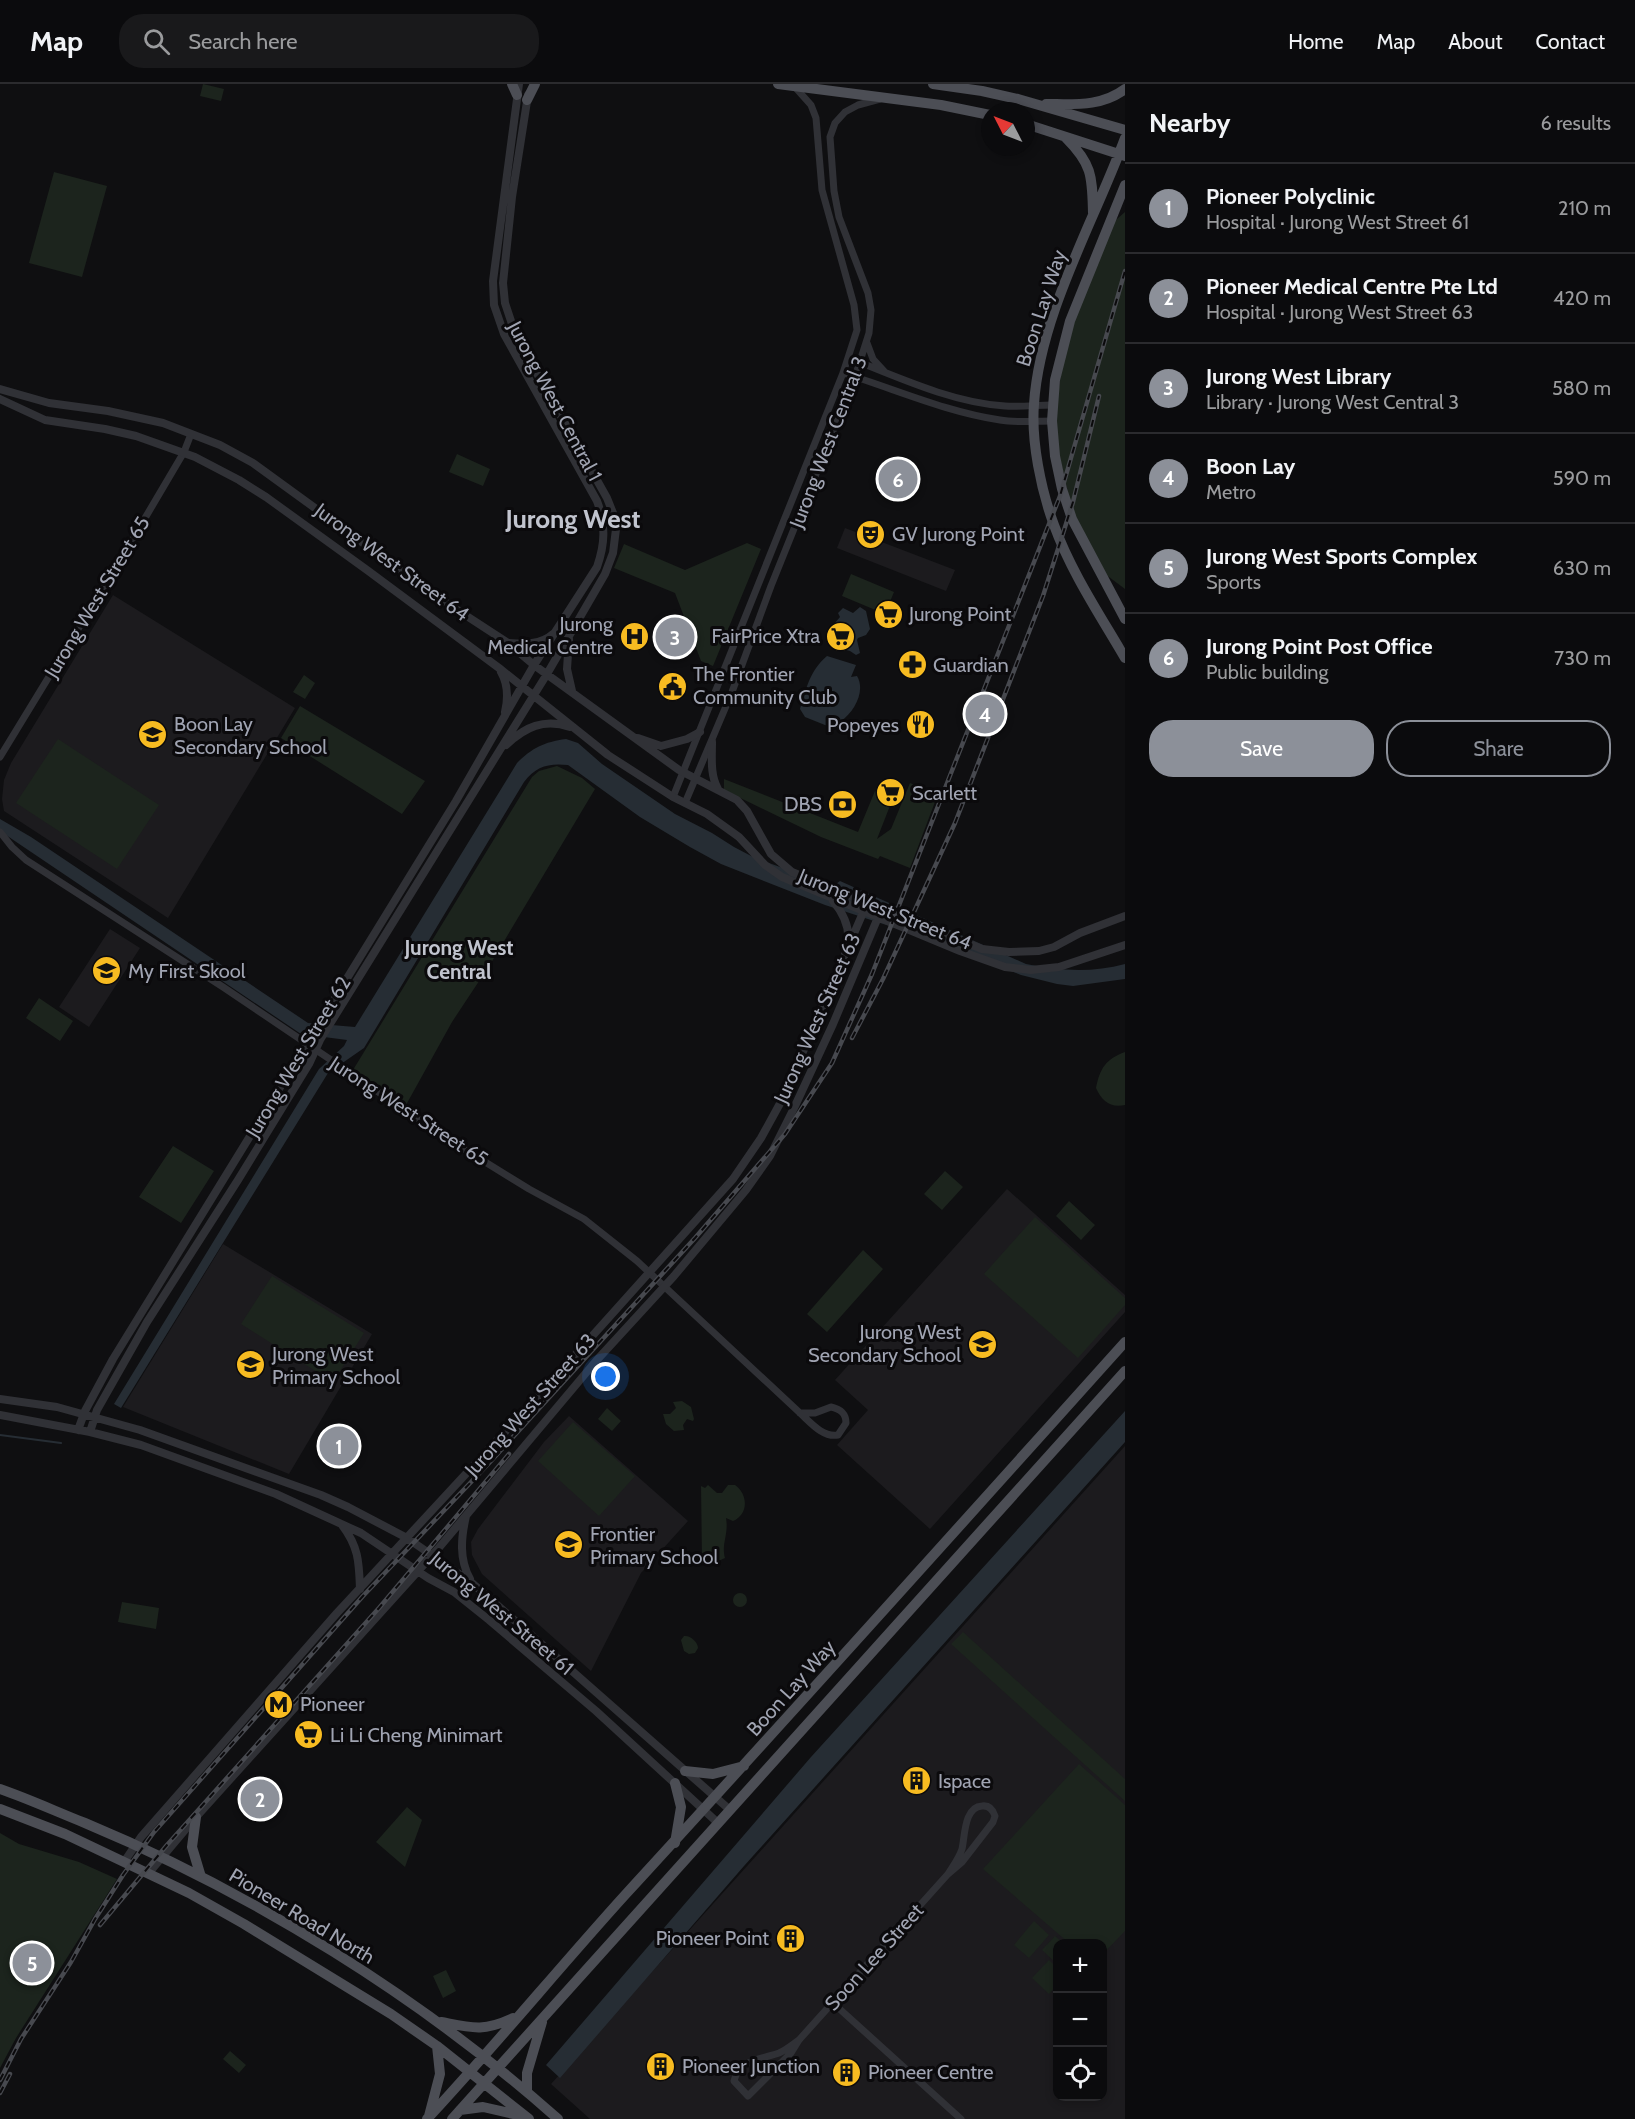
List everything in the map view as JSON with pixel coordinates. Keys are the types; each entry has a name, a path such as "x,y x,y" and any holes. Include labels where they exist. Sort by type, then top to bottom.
{"main road":[{"path":"512,84 521,93 535,84"},
{"path":"778,84 940,105 981,114"},
{"path":"933,84 982,91 1022,102"},
{"path":"1035,105 1096,104 1125,89"},
{"path":"1035,106 1125,130"},
{"path":"1035,127 1122,155"},
{"path":"1064,136 1081,152 1089,167 1093,217"},
{"name":"Boon Lay Way","path":"1125,138 1122,155 1093,217 1061,294 1047,335 1036,379 1034,405 1044,495 1054,526 1081,582 1125,658"},
{"name":"Boon Lay Way","path":"1125,185 1071,321 1054,380 1052,405 1055,456 1062,489 1072,519 1125,619"},
{"path":"1109,224 1125,210"},
{"name":"Boon Lay Way","path":"428,2118 624,1896 716,1798 1125,1342"},
{"name":"Boon Lay Way","path":"452,2119 1125,1371"},
{"path":"685,1771 713,1774 744,1766"},
{"path":"675,1783 681,1807 675,1843"},
{"name":"Pioneer Road North","path":"0,1789 161,1857 317,1943 438,2022 527,2091 558,2119"},
{"name":"Pioneer Road North","path":"0,1809 65,1834 244,1924 391,2014 470,2071 528,2118"},
{"path":"196,1817 192,1847 201,1877"},
{"path":"438,2022 479,2029 498,2025 519,2015"},
{"path":"527,2091 527,2073 544,2018"},
{"path":"428,2118 440,2074 437,2046"},
{"path":"460,2110 483,2107 528,2118"}],"street":[{"name":"Jurong West Central 1","path":"521,686 597,567 603,549 604,531 603,517 597,501 504,334 494,304 493,280 521,93 530,84"},
{"name":"Jurong West Central 3","path":"673,797 843,373 857,330 854,305 822,190 816,118 811,105 794,86"},
{"name":"Jurong West Central 1","path":"521,93 503,283 505,303 516,336 607,498 616,529 614,553 605,574 533,695"},
{"name":"Jurong West Central 3","path":"685,802 712,742 867,343 871,310 868,293 839,217 831,172 830,137 835,123 845,112 858,105 882,99"},
{"path":"867,343 873,359 884,372"},
{"path":"849,357 919,385 984,403 1005,406 1052,405"},
{"path":"843,373 956,411 1003,421 1052,420"},
{"name":"Jurong West Street 64","path":"0,389 49,403 108,411 163,423 220,445 253,463 427,590 508,643 534,665 683,772 737,800 747,811 771,854 792,872 960,951 1005,967 1031,970 1059,967 1125,945"},
{"name":"Jurong West Street 64","path":"0,399 45,420 136,436 184,453 239,480 266,497 499,668 608,754 673,797 707,814 739,837 765,865 782,877 830,898 866,907"},
{"name":"Jurong West Street 65","path":"0,758 184,453 191,434"},
{"path":"508,643 521,644 540,641 547,639 558,630"},
{"path":"569,635 567,669 573,692"},
{"path":"499,668 506,680 507,689 507,709 503,718"},
{"name":"Jurong West Street 62","path":"78,1430 83,1414 113,1359 450,810 521,686"},
{"name":"Jurong West Street 62","path":"90,1432 94,1417 147,1322 238,1180 405,901 533,695"},
{"path":"499,751 514,738 539,723 555,723 577,729"},
{"path":"632,736 661,746 700,732"},
{"path":"712,742 712,769 714,783 718,790"},
{"name":"Jurong West Street 65","path":"0,832 26,860 223,987 315,1051 454,1142 529,1189 584,1219 665,1287 800,1413 829,1435 838,1435 846,1423 842,1412 831,1407 815,1413 800,1413"},
{"path":"830,898 840,909 847,924 849,932 846,956"},
{"name":"Jurong West Street 63","path":"124,1862 135,1845 212,1753 733,1179 761,1138 783,1098 866,907"},
{"name":"Jurong West Street 64","path":"880,914 982,949 1009,952 1039,951 1054,947 1080,933 1125,916"},
{"name":"Jurong West Street 63","path":"148,1874 196,1817 432,1554 596,1361 665,1287 746,1190 770,1156 833,1024 880,914"},
{"name":"Jurong West Street 61","path":"0,1399 57,1407 140,1430 321,1495 407,1538 472,1583 730,1810"},
{"name":"Jurong West Street 61","path":"0,1415 90,1432 141,1445 276,1494 340,1522 454,1592 596,1711 718,1823"},
{"path":"467,1513 461,1556 472,1583"},
{"path":"340,1522 351,1536 359,1557 360,1589"},
{"name":"Soon Lee Street","path":"799,2040 782,2052 745,2065 737,2072 734,2081 736,2085 747,2096 791,2053 799,2040 832,2003 948,1874 962,1862 993,1822 995,1816 985,1805 977,1806 969,1815 962,1848 948,1874"},
{"path":"832,2003 961,2119"},
{"path":"947,2119 953,2112"}],"shaded area":[{"path":"203,84 224,89 221,101 200,96"},
{"path":"54,172 107,186 82,277 29,263"},
{"path":"1125,212 1125,589 1101,571 1074,518 1053,428 1066,340 1110,225"},
{"path":"457,454 490,469 483,486 449,472"},
{"path":"845,528 955,570 946,591 837,548"},
{"path":"747,543 761,549 713,666 701,661 675,593 614,568 624,544 685,570"},
{"path":"851,574 894,592 885,614 842,596"},
{"name":"Boon Lay Secondary School","path":"113,595 295,708 168,918 4,811 2,799 4,780 11,763"},
{"path":"860,607 866,611 870,629 866,635 858,638 860,653 856,655 843,649 844,645 850,642 848,631 838,630 834,624 840,617 838,613 843,608 853,613"},
{"path":"827,656 856,665 851,677 857,676 860,688 854,707 841,721 836,716 830,727 805,717 800,709 816,667"},
{"path":"304,675 315,683 305,699 293,692"},
{"path":"300,706 425,781 402,814 281,738"},
{"path":"58,739 159,805 117,869 16,803"},
{"path":"566,739 578,743 602,764 675,814 755,858 833,886 840,881 1026,964 1076,970 1100,969 1125,964 1125,979 1073,986 1057,984 1021,975 917,935 825,905 721,864 640,817 568,765 538,769 524,782 364,1048 328,1073 121,1408 114,1404 319,1069 344,1046 347,1040 301,1034 0,831 0,819 31,837 308,1023 355,1027 517,763 539,746"},
{"path":"557,766 582,778 595,789 491,963 452,1022 406,1105 353,1070 532,777 539,771"},
{"path":"724,779 858,832 875,791 893,798 877,839 891,829 910,783 938,794 910,868 880,856 878,859 821,837 724,790"},
{"path":"110,929 140,948 89,1027 59,1007"},
{"path":"39,998 73,1021 60,1041 26,1018"},
{"path":"1125,1052 1125,1105 1115,1105 1104,1100 1096,1088 1105,1065"},
{"path":"173,1146 214,1171 181,1223 139,1197"},
{"path":"945,1171 963,1187 942,1210 924,1194"},
{"name":"Jurong West Secondary School","path":"1007,1189 1125,1295 1125,1312 930,1529 837,1445 868,1410 835,1380"},
{"path":"1069,1201 1095,1225 1081,1240 1056,1216"},
{"path":"1035,1217 1125,1298 1125,1305 1078,1358 984,1274"},
{"name":"Jurong West Primary School","path":"223,1244 372,1334 289,1474 123,1407"},
{"path":"863,1250 883,1269 827,1332 807,1314"},
{"path":"272,1276 364,1333 333,1382 241,1324"},
{"path":"682,1401 691,1407 694,1419 693,1421 687,1419 683,1425 684,1430 674,1431 666,1424 663,1414 670,1414 676,1408 673,1402"},
{"path":"607,1408 621,1421 612,1431 598,1419"},
{"path":"1125,1411 1125,1442 744,1866 560,2078 546,2065 811,1757"},
{"name":"Frontier Primary School","path":"569,1416 688,1521 641,1573 591,1671 482,1574 472,1555 471,1542 478,1529 544,1442"},
{"path":"573,1422 635,1476 599,1516 538,1461"},
{"path":"1125,1446 1125,2119 590,2119 551,2084"},
{"path":"708,1485 717,1493 722,1493 728,1485 735,1485 742,1493 745,1504 738,1518 733,1521 726,1518 725,1558 714,1563 708,1559 702,1560 701,1486 705,1488"},
{"path":"740,1593 745,1595 747,1600 745,1605 740,1607 735,1605 733,1600 735,1595"},
{"path":"122,1602 159,1608 156,1629 118,1622"},
{"path":"963,1632 1125,1779 1125,1801 951,1644"},
{"path":"684,1636 697,1643 698,1648 695,1653 689,1654 684,1651 681,1640"},
{"path":"1079,1764 1125,1805 1125,1931 1107,1950 1107,1939 1064,1939 983,1869"},
{"path":"407,1807 422,1820 405,1867 376,1842"},
{"path":"0,1833 19,1844 79,1862 117,1879 16,2038 0,2068"},
{"path":"1034,1921 1049,1935 1029,1958 1014,1945"},
{"path":"1055,1936 1058,1939 1053,1939 1053,1960 1042,1950"},
{"path":"1049,1960 1053,1964 1053,1990 1049,1994 1032,1978"},
{"path":"446,1970 456,1991 443,1998 433,1976"},
{"path":"230,2051 246,2065 239,2073 223,2059"}],"waterway":[{"path":"0,1435 61,1443"}],"railway":[{"path":"0,2080 21,2039 71,1962 95,1919 154,1832 363,1596 491,1461 695,1238 785,1134 832,1063 872,974 1060,496 1125,271"},
{"path":"852,1038 883,979 955,823 1043,596 1073,502 1099,396"},
{"path":"100,1925 167,1845 379,1608 509,1454"},
{"path":"0,2093 10,2074"}],"place":[{"name":"Jurong Point Post Office","path":"898,479"},
{"name":"GV Jurong Point","path":"871,534"},
{"name":"Jurong Point","path":"888,614"},
{"name":"Jurong Medical Centre","path":"634,636"},
{"name":"FairPrice Xtra","path":"841,636"},
{"name":"Jurong West Library","path":"675,637"},
{"name":"Guardian","path":"912,665"},
{"name":"The Frontier Community Club","path":"672,686"},
{"name":"Boon Lay","path":"985,714"},
{"name":"Popeyes","path":"920,725"},
{"name":"Boon Lay Secondary School","path":"153,735"},
{"name":"Scarlett","path":"891,793"},
{"name":"DBS","path":"843,804"},
{"name":"My First Skool","path":"107,971"},
{"name":"Jurong West Secondary School","path":"982,1344"},
{"name":"Jurong West Primary School","path":"251,1365"},
{"name":"Pioneer Polyclinic","path":"339,1446"},
{"name":"Frontier Primary School","path":"569,1545"},
{"name":"Pioneer","path":"279,1704"},
{"name":"Li Li Cheng Minimart","path":"309,1735"},
{"name":"Ispace","path":"917,1781"},
{"name":"Pioneer Medical Centre Pte Ltd","path":"260,1799"},
{"name":"Pioneer Point","path":"790,1938"},
{"name":"Jurong West Sports Complex","path":"32,1963"},
{"name":"Pioneer Junction","path":"661,2066"},
{"name":"Pioneer Centre","path":"847,2072"}],"district":[{"name":"Jurong West","path":"573,519"},
{"name":"Jurong West Central","path":"459,959"}]}
